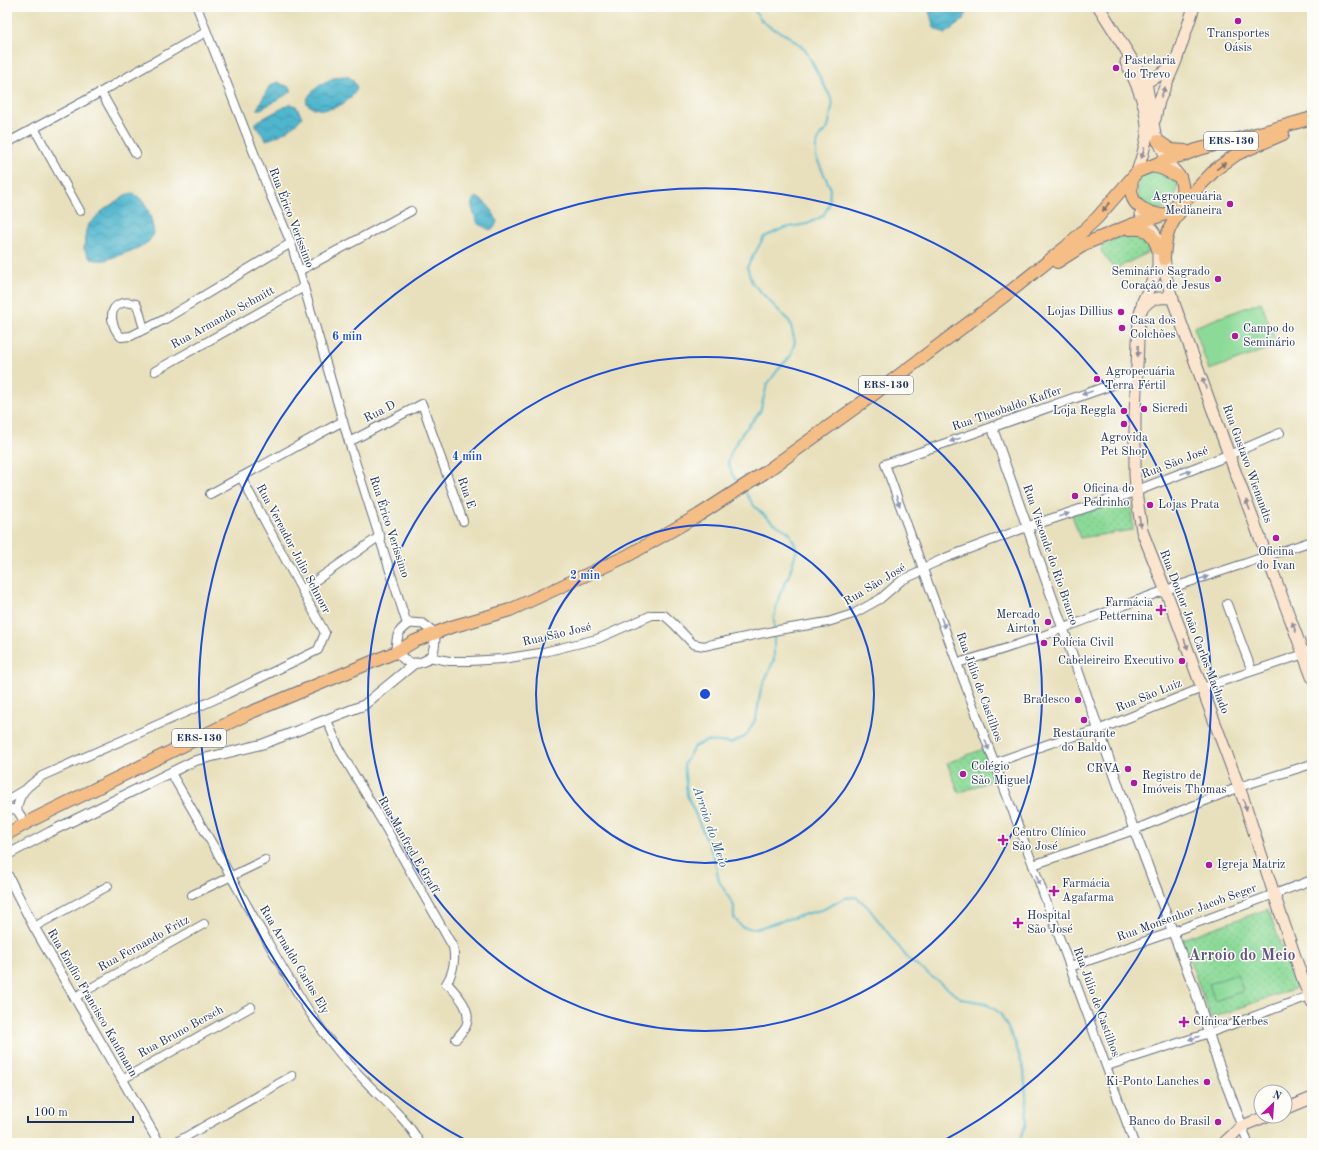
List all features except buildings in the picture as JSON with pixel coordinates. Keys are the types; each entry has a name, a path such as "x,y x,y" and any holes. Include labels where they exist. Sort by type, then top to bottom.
{"main road":[{"path":"1099,7 1146,82 1144,90 1149,123"},
{"path":"1160,256 1157,238 1134,201 1132,194 1134,175 1144,151 1149,123 1176,61 1194,7"},
{"path":"1106,18 1138,85 1149,123 1168,158 1170,165 1180,177 1183,190 1181,198 1172,210 1163,233 1160,256"},
{"path":"1146,82 1167,71 1176,61"},
{"name":"ERS-130","path":"7,834 248,714 396,652 414,640 510,610 627,556 713,506 764,473 864,402 1008,294 1066,247 1097,218 1134,175 1168,158 1184,155 1196,150 1312,118"},
{"name":"ERS-130","path":"1008,294 1087,244 1131,225 1166,214 1179,207 1216,169 1237,154 1259,143 1312,123"},
{"path":"1158,141 1172,150 1196,150"},
{"path":"1151,166 1161,168 1180,177"},
{"path":"1160,256 1170,227 1202,182"},
{"path":"1134,201 1146,211 1160,215"},
{"path":"1113,232 1143,229 1149,232 1155,241 1160,256"},
{"name":"Rua Gustavo Wienandts","path":"1160,256 1173,298 1229,455 1267,556 1308,652 1312,676"},
{"name":"Rua Doutor João Carlos Machado","path":"1160,256 1158,269 1147,289 1139,318 1134,414 1136,491 1142,531 1166,590 1239,787 1274,894 1311,998"},
{"path":"1140,311 1148,301 1157,298 1173,298"},
{"path":"1293,1106 1312,1098"},
{"path":"1224,1143 1242,1126 1253,1122"}],"street":[{"name":"Rua Érico Veríssimo","path":"197,7 270,194 291,243 349,442 406,621 410,623"},
{"path":"7,143 101,92 206,32"},
{"path":"101,92 136,154"},
{"path":"34,128 80,211"},
{"path":"299,271 411,211"},
{"path":"145,329 136,304 127,302 121,303 115,307 112,314 113,325 117,333 121,337 131,336 145,329 165,319 291,243"},
{"name":"Rua Armando Schmitt","path":"154,371 304,287"},
{"name":"Rua Theobaldo Kaffer","path":"885,464 1137,376"},
{"name":"Rua D","path":"349,442 422,404"},
{"name":"Rua E","path":"422,404 463,521"},
{"path":"210,494 343,421"},
{"name":"Rua Visconde do Rio Branco","path":"992,427 1098,730 1172,932 1195,990 1208,1033 1248,1143"},
{"name":"Rua São José","path":"429,658 449,661 470,661 502,659 540,653 597,639 652,615 664,615 693,644 704,646 765,632 828,622 853,614 880,599 902,580 945,558 1027,527 1136,491 1229,455 1280,433"},
{"name":"Rua Júlio de Castilhos","path":"885,464 1134,1143"},
{"name":"Rua Vereador Julio Schnorr","path":"24,789 42,776 227,694 318,650 325,633 240,477"},
{"path":"302,590 380,536"},
{"path":"957,662 984,655 1063,629 1166,590 1312,541"},
{"path":"1227,604 1252,671"},
{"path":"410,623 423,624 435,633 433,651 429,658 423,662 408,662 396,652 397,637 401,628 410,623"},
{"name":"Rua São Luiz","path":"994,764 1054,742 1098,730 1202,688 1308,652"},
{"path":"7,856 50,832 194,762 263,744 364,705 415,663"},
{"name":"Rua Manfred E Graff","path":"327,720 339,749 383,823 453,947 455,955 453,970 447,984 466,1009 467,1017 466,1025 456,1039"},
{"path":"1033,865 1134,830 1239,787 1312,764"},
{"name":"Rua Arnaldo Carlos Ely","path":"171,773 286,975 319,1027 340,1054 404,1120 420,1143"},
{"path":"7,800 24,789"},
{"path":"24,789 18,800 17,810 26,824"},
{"path":"7,808 17,810"},
{"path":"192,895 265,860"},
{"name":"Rua Emílio Francisco Kaufmann","path":"7,874 34,927 123,1078 159,1143"},
{"name":"Rua Monsenhor Jacob Seger","path":"1070,967 1172,932 1312,880"},
{"path":"34,927 108,886"},
{"name":"Rua Fernando Fritz","path":"75,997 204,924"},
{"path":"1107,1066 1311,998"},
{"name":"Rua Bruno Bersch","path":"123,1078 251,1007"},
{"path":"175,1143 292,1076"}],"green space":[{"path":"1167,171 1178,185 1175,197 1169,207 1152,210 1138,198 1138,182 1144,172"},
{"path":"1131,235 1142,237 1148,244 1142,240 1151,251 1115,269 1101,251 1102,245 1119,237"},
{"name":"Campo do Seminário","path":"1261,302 1277,346 1209,370 1194,327"},
{"path":"1131,497 1133,530 1080,538 1072,515"},
{"path":"983,749 995,779 959,793 947,763"},
{"path":"1268,909 1296,988 1211,1018 1182,939"},
{"path":"1237,974 1243,991 1215,1001 1209,984"}],"water":[{"path":"929,7 965,7 968,11 962,21 945,34 934,28"},
{"path":"343,76 352,79 357,88 348,100 328,109 313,108 307,104 308,97 317,88 329,80"},
{"path":"278,82 291,88 291,92 261,109 257,109 270,85"},
{"path":"290,104 296,106 302,117 286,132 266,140 256,126 256,122"},
{"path":"132,193 141,200 148,210 154,234 148,242 136,249 106,260 96,260 89,257 84,249 88,225 102,211 125,195"},
{"path":"476,197 486,204 497,222 494,228 490,230 478,224 472,206 473,199"}],"waterway":[{"name":"Arroio do Meio","path":"740,485 732,474 728,462 732,450 743,432 760,412 767,385 780,367 790,357 795,342 790,322 752,283 747,267 764,237 784,228 807,224 823,216 829,205 830,187 816,157 816,146 820,136 828,128 833,102 806,51 790,37 770,27 761,20 753,7"},
{"name":"Arroio do Meio","path":"745,492 755,507 772,522 789,532 797,549 789,575 779,596 774,618 774,629"},
{"name":"Arroio do Meio","path":"774,633 774,660 761,689 756,718 746,736 732,743 706,741 694,747 684,764 687,795 714,857 719,881 734,906 734,918 742,927 756,929 824,909 845,898 856,897 867,906 909,960 962,999 985,1003 1000,1013 1015,1042 1024,1071 1027,1108 1026,1123 1019,1143"},
{"name":"Arroio do Meio","path":"730,1143 744,1139 753,1143"}],"place":[{"name":"Transportes Oásis","path":"1238,21"},
{"name":"Pastelaria do Trevo","path":"1116,68"},
{"name":"Agropecuária Medianeira","path":"1230,204"},
{"name":"Seminário Sagrado Coração de Jesus","path":"1218,279"},
{"name":"Lojas Dillius","path":"1121,312"},
{"name":"Casa dos Colchões","path":"1122,328"},
{"name":"Campo do Seminário","path":"1235,336"},
{"name":"Agropecuária Terra Fértil","path":"1097,379"},
{"name":"Sicredi","path":"1144,409"},
{"name":"Loja Reggla","path":"1124,411"},
{"name":"Agrovida Pet Shop","path":"1124,424"},
{"name":"Oficina do Pedrinho","path":"1075,496"},
{"name":"Lojas Prata","path":"1150,505"},
{"name":"Oficina do Ivan","path":"1276,538"},
{"name":"Farmácia Petternina","path":"1161,610"},
{"name":"Mercado Airton","path":"1048,622"},
{"name":"Polícia Civil","path":"1044,643"},
{"name":"Cabeleireiro Executivo","path":"1182,661"},
{"name":"Bradesco","path":"1078,700"},
{"name":"Restaurante do Baldo","path":"1084,720"},
{"name":"CRVA","path":"1128,769"},
{"name":"Colégio São Miguel","path":"963,774"},
{"name":"Registro de Imóveis Thomas","path":"1134,783"},
{"name":"Centro Clínico São José","path":"1003,840"},
{"name":"Igreja Matriz","path":"1209,865"},
{"name":"Farmácia Agafarma","path":"1054,891"},
{"name":"Hospital São José","path":"1018,923"},
{"name":"Clínica Kerbes","path":"1184,1022"},
{"name":"Ki-Ponto Lanches","path":"1207,1082"},
{"name":"Banco do Brasil","path":"1218,1122"}],"district":[{"name":"Arroio do Meio","path":"1242,956"}]}
